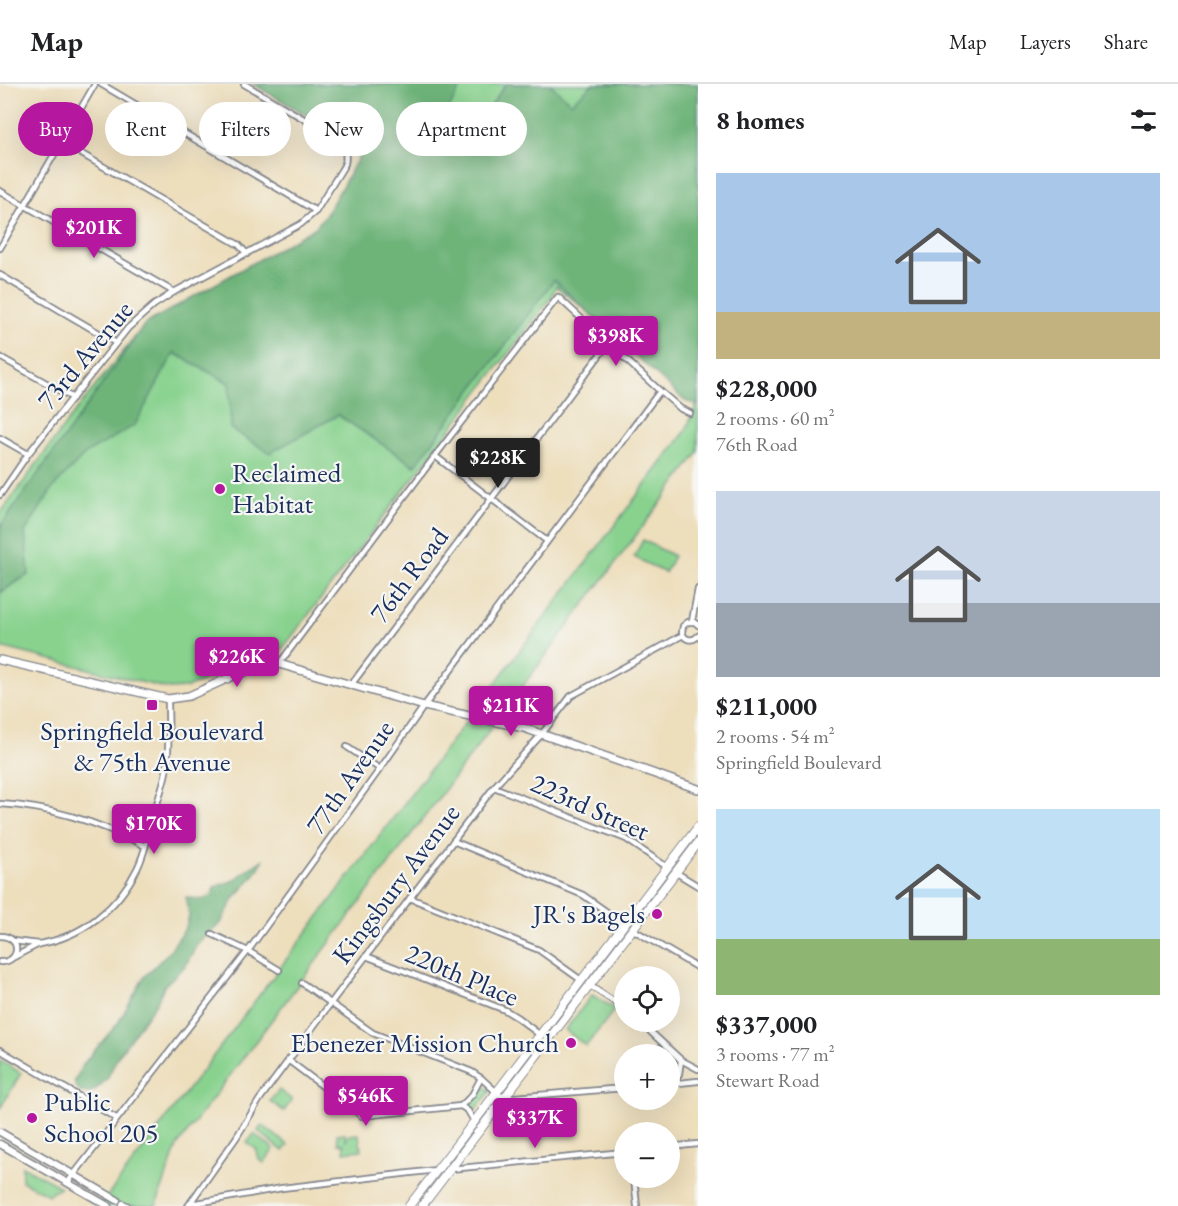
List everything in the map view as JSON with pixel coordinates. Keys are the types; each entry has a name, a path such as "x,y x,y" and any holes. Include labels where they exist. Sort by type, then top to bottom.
{"main road":[{"path":"0,660 168,699 189,696 259,666 279,664 424,706 524,728 698,789"},
{"path":"409,1206 474,1121 500,1095 585,982 624,924 698,827"},
{"path":"422,1206 540,1035 632,929 698,843"}],"street":[{"path":"84,102 95,84"},
{"path":"101,84 316,211"},
{"name":"73rd Avenue","path":"0,495 28,454 139,317 174,292 301,224 316,211 345,164 347,155 343,144 338,139 243,84"},
{"path":"0,248 53,156"},
{"path":"85,156 239,245 247,254"},
{"path":"0,191 174,292"},
{"path":"0,275 116,343"},
{"path":"279,664 558,297 660,391 681,409 690,413"},
{"name":"76th Road","path":"351,685 608,344"},
{"path":"0,357 73,398"},
{"name":"77th Avenue","path":"68,1182 248,951 424,706 660,391"},
{"path":"0,438 28,454"},
{"path":"435,456 547,541"},
{"path":"692,621 698,589"},
{"path":"692,621 698,625"},
{"path":"692,621 683,626 683,635 692,640 698,636"},
{"name":"Kingsbury Avenue","path":"189,1204 236,1138 260,1099 366,956 494,787 541,735 571,696 683,635"},
{"path":"0,967 3,962 39,944 62,938 99,918 126,888 136,871 145,846 166,772 168,699"},
{"path":"347,747 380,769"},
{"name":"223rd Street","path":"494,787 626,839 667,867"},
{"path":"0,804 26,806 71,815 121,833 145,846"},
{"path":"453,841 583,895 624,924"},
{"path":"675,872 698,886"},
{"path":"410,898 539,950 614,1001"},
{"path":"632,929 698,968"},
{"path":"212,934 248,951 279,970"},
{"path":"1,935 13,940 39,944"},
{"path":"13,940 16,947 14,957"},
{"name":"220th Place","path":"366,956 505,1010 540,1035"},
{"path":"302,983 373,1033 472,1072 500,1095 614,1089"},
{"path":"651,1032 681,1060 698,1069"},
{"path":"0,1050 116,1118"},
{"path":"288,1060 362,1116 461,1106 472,1095 482,1078"},
{"path":"680,1067 681,1060"},
{"path":"680,1083 698,1081"},
{"path":"461,1106 468,1111 474,1121"},
{"path":"0,1132 122,1203"},
{"path":"0,1144 108,1206"},
{"path":"680,1146 698,1144"},
{"path":"449,1169 614,1153"},
{"path":"189,1204 282,1188 436,1170"},
{"path":"635,1188 637,1206"}],"green space":[{"path":"253,84 698,84 698,401 556,286 552,296 274,660 258,661 186,688 169,689 0,647 0,514 71,417 145,324 315,228 327,213 359,156 384,156 384,102 303,102 303,113 291,106 291,102 284,102"},
{"path":"253,84 462,84 452,102 396,102 396,156 527,156 527,102 493,102 506,84 550,84 571,103 593,84 698,84 698,405 685,401 554,280 415,466 338,415 270,453 231,429 229,383 174,353 135,425 85,454 53,488 25,532 29,574 0,593 0,527 145,324 315,228 327,213 359,156 384,156 384,102 303,102 303,113 291,106 291,102 284,102"},
{"path":"698,401 698,453 177,1146 156,1206 100,1206 685,432"},
{"path":"643,540 674,556 665,573 634,557"},
{"path":"264,859 255,874 233,900 221,923 198,943 185,966 165,985 156,1003 118,1056 107,1079 89,1093 80,1092 74,1083 84,1063 118,1023 144,977 168,953 183,932 189,915 186,897 204,899 214,893 214,887 230,882"},
{"path":"592,995 614,1008 586,1046 565,1030"},
{"path":"0,1060 21,1073 0,1109"},
{"path":"484,1087 490,1092 473,1113 468,1105"},
{"path":"279,1090 292,1100 284,1111 270,1101"},
{"path":"262,1125 288,1145 283,1151 258,1131"},
{"path":"345,1133 346,1140 349,1135 359,1134 361,1150 344,1152 344,1144 338,1144 337,1134"},
{"path":"254,1134 274,1149 264,1163 259,1159 256,1149 247,1143"},
{"path":"22,1166 61,1187 48,1195 22,1181"}],"place":[{"name":"Reclaimed Habitat","path":"220,489"},
{"name":"Springfield Boulevard & 75th Avenue","path":"152,705"},
{"name":"JR's Bagels","path":"657,914"},
{"name":"Ebenezer Mission Church","path":"571,1043"},
{"name":"Public School 205","path":"32,1118"}]}
